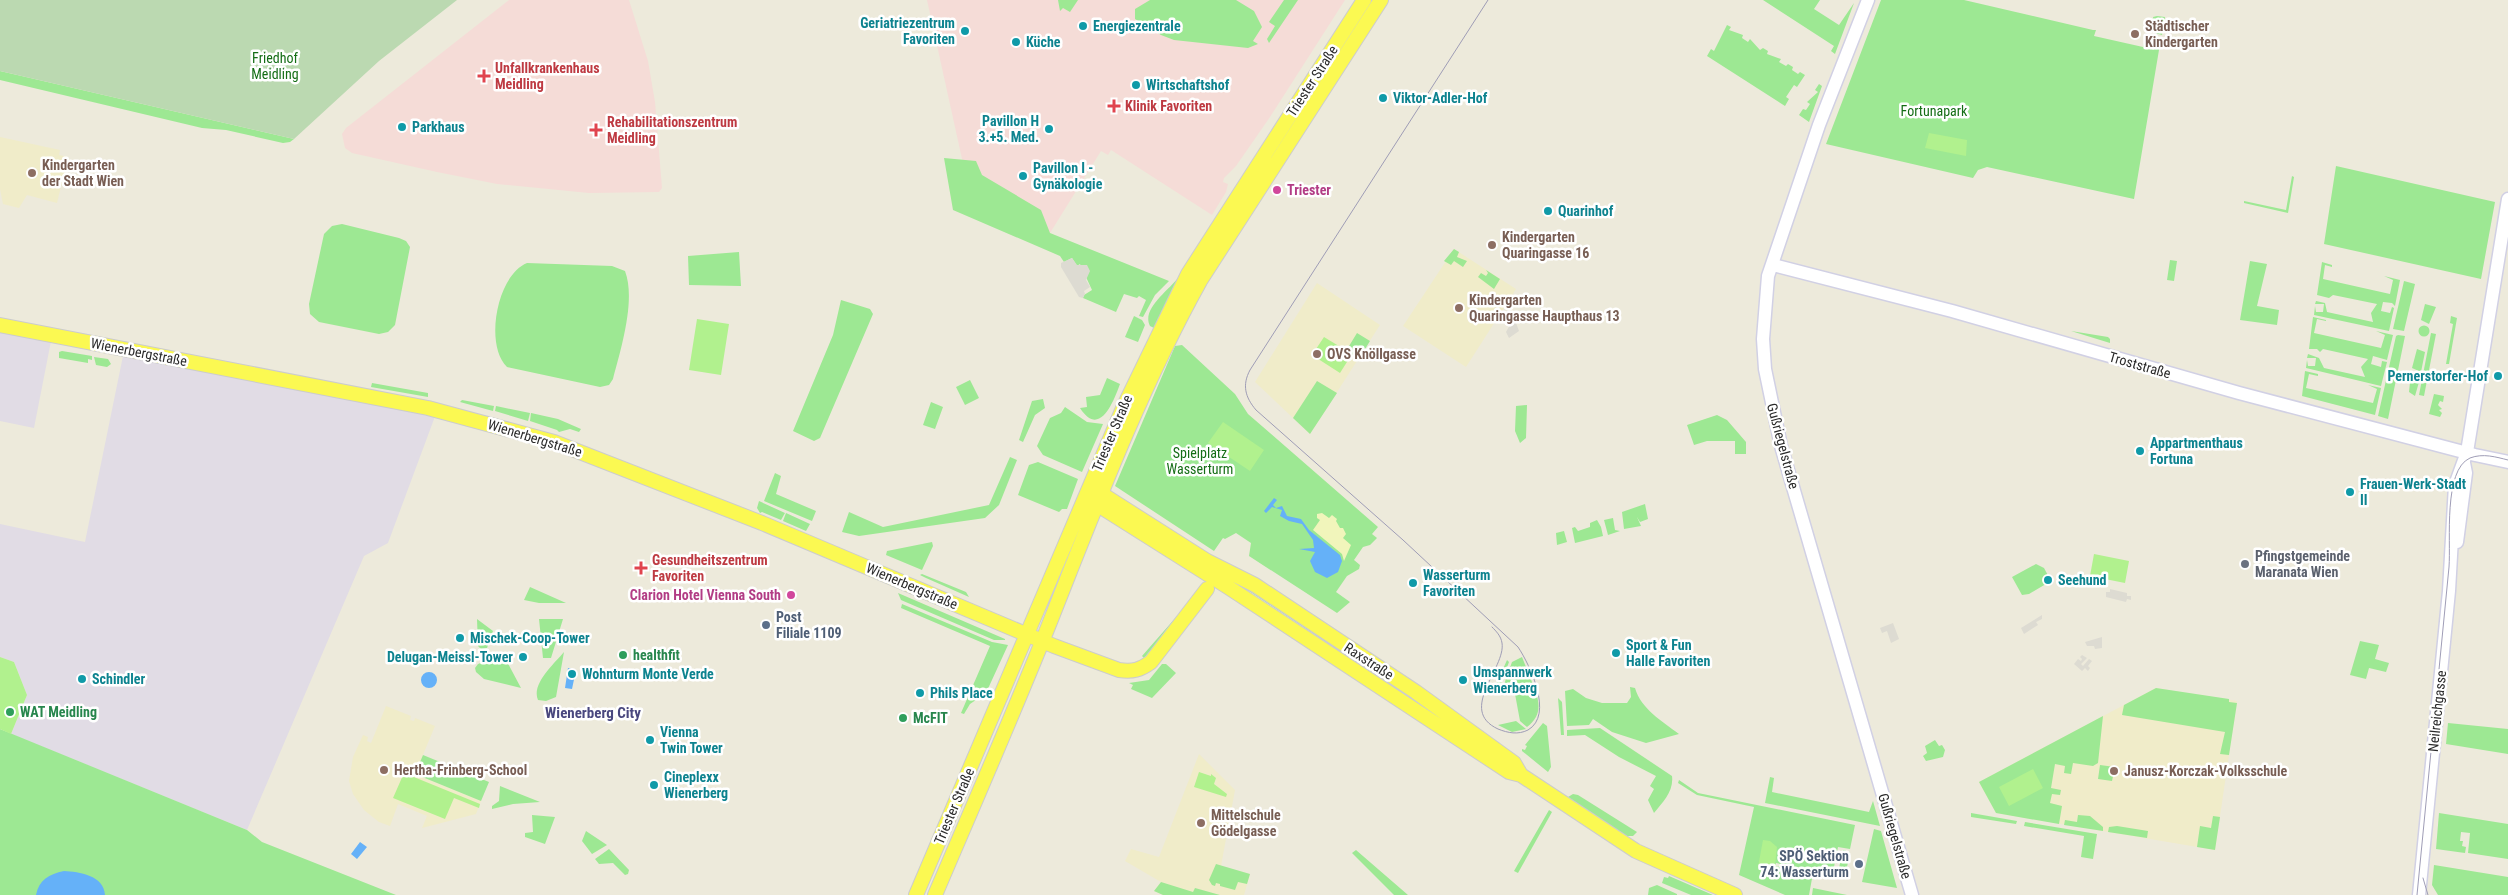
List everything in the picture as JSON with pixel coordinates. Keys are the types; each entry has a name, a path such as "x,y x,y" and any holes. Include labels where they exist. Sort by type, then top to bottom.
{"main road":[{"name":"Triester Straße","path":"935,895 1042,641 1124,406 1188,274 1364,0"},
{"name":"Triester Straße","path":"916,895 1027,635 1169,340 1200,281 1381,0"},
{"name":"Wienerbergstraße","path":"0,325 373,397 520,432 583,452 762,522 1027,635 1119,670 1130,672 1140,669 1151,662 1207,589"},
{"name":"Raxstraße","path":"1094,495 1207,568 1228,588 1509,772 1521,775 1636,851 1735,895"},
{"name":"Raxstraße","path":"1207,568 1255,586 1416,692 1514,763 1521,775"},
{"path":"1207,568 1207,589 1228,588"}],"street":[{"name":"Gußriegelstraße","path":"1868,0 1819,125 1768,276 1762,338 1772,413 1912,895"},
{"name":"Neilreichgasse","path":"2419,895 2451,564 2456,486 2459,471 2465,458 2508,199"},
{"name":"Troststraße","path":"1772,265 1952,312 2465,458 2508,462"},
{"name":"Neilreichgasse","path":"2410,895 2423,858"}],"shaded area":[{"path":"509,0 629,0 648,61 655,102 662,188 659,192 589,193 497,184 352,153 345,148 342,134 346,128"},
{"name":"Klinik Favoriten","path":"927,0 1345,0 1270,117 1236,166 1224,178 1223,182 1228,184 1226,192 1212,215 1111,150 1108,155 1101,151 1050,233 966,177"},
{"name":"Kindergarten der Stadt Wien","path":"0,137 60,150 59,155 68,157 57,203 27,195 19,208 3,204 0,189"},
{"name":"Kindergarten Quaringasse Haupthaus 13","path":"1454,249 1516,289 1466,367 1403,326"},
{"path":"1072,258 1077,265 1087,265 1090,271 1086,280 1090,287 1084,291 1083,298 1079,297 1061,267 1061,263"},
{"name":"OVS Knöllgasse","path":"1317,283 1380,325 1310,434 1255,382"},
{"path":"1511,323 1516,323 1519,331 1509,338 1506,332"},
{"path":"0,326 52,336 34,428 0,421"},
{"path":"124,351 437,411 388,543 364,556 247,830 11,734 27,695 14,662 0,657 0,524 85,542"},
{"path":"2110,589 2127,593 2127,596 2131,596 2131,600 2127,599 2126,602 2106,597 2106,592 2110,592"},
{"path":"2042,615 2042,619 2036,622 2038,625 2024,634 2021,628"},
{"path":"1893,623 1899,639 1891,643 1887,631 1882,633 1880,628"},
{"path":"2102,637 2102,648 2095,649 2094,646 2087,646 2085,642"},
{"path":"2082,655 2087,658 2081,664 2083,666 2089,659 2092,661 2088,666 2090,668 2088,671 2085,668 2082,671 2074,664 2078,659 2081,661 2080,657"},
{"name":"Janusz-Korczak-Volksschule","path":"2156,688 2237,701 2215,850 1996,813 1979,782"},
{"name":"Hertha-Frinberg-School","path":"386,706 411,716 410,720 414,721 415,718 435,726 415,774 481,801 476,814 422,828 427,816 398,804 390,826 379,822 364,810 353,794 349,781 353,757 363,735 368,737 367,741 371,743"},
{"name":"Mittelschule Gödelgasse","path":"1199,754 1235,790 1221,866 1250,874 1244,895 1163,895 1154,891 1161,882 1125,861 1131,849 1159,857"}],"green space":[{"name":"Friedhof Meidling","path":"0,0 457,0 379,61 294,139 0,71"},
{"path":"1058,0 1078,0 1070,12 1063,8 1060,11"},
{"path":"1150,0 1236,0 1254,11 1262,27 1253,41 1258,44 1248,48 1174,40 1161,35 1135,19 1135,9"},
{"path":"1284,0 1298,0 1269,43 1267,39 1275,26 1269,22"},
{"path":"1763,0 1820,0 1814,9 1839,25 1854,3 1835,54 1831,51 1834,46"},
{"name":"Fortunapark","path":"1881,0 1964,0 2096,30 2094,36 2143,47 2146,34 2161,38 2134,199 1987,167 1978,170 1973,178 1826,144"},
{"path":"2153,17 2165,17 2162,35 2155,33"},
{"path":"1727,25 1731,27 1729,30 1743,35 1742,38 1748,42 1750,39 1760,50 1763,48 1768,51 1767,54 1781,59 1779,62 1793,67 1792,70 1798,74 1800,72 1805,75 1797,87 1794,85 1786,97 1789,99 1785,106 1707,56 1711,49 1714,51"},
{"path":"0,71 294,139 283,143 226,130 202,128 0,80"},
{"path":"1819,84 1822,86 1809,122 1799,115 1803,109 1806,110 1810,104 1807,102 1818,92 1815,90"},
{"path":"1929,133 1967,140 1966,156 1925,148"},
{"path":"944,158 976,161 982,175 1041,210 1050,233 1169,281 1155,295 1143,317 1139,316 1146,300 1139,296 1137,298 1124,294 1116,312 1083,298 1084,295 1092,290 1080,264 1077,266 1072,258 1064,262 1060,256 953,210"},
{"path":"2336,166 2495,202 2481,279 2324,244"},
{"path":"2292,176 2294,177 2288,213 2244,203 2244,201 2286,210"},
{"path":"342,224 399,238 406,241 410,247 395,325 388,332 379,334 319,322 310,314 309,304 324,234 332,226"},
{"path":"1454,249 1459,252 1457,257 1467,261 1463,267 1454,261 1451,265 1444,261"},
{"path":"739,252 741,286 689,285 688,256"},
{"path":"2170,260 2177,261 2174,281 2167,280"},
{"path":"2250,261 2267,264 2257,306 2279,310 2277,325 2240,320"},
{"path":"2322,262 2332,265 2332,267 2325,265 2323,279 2390,294 2393,280 2384,276 2400,280 2395,306 2392,303 2383,302 2381,311 2390,313 2392,307 2394,308 2389,331 2314,315 2315,306 2316,312 2323,312 2324,304 2315,304 2316,301 2325,303 2327,312 2373,322 2371,313 2377,304 2333,295 2329,298 2317,295"},
{"path":"527,263 612,266 625,271 629,296 626,325 613,379 609,385 600,387 507,367 500,357 496,343 495,328 501,295 508,281 517,270"},
{"path":"1486,270 1500,279 1494,289 1478,277 1481,273 1486,276 1488,273"},
{"path":"1178,278 1154,328 1150,326 1148,320 1149,313 1157,300"},
{"path":"2404,281 2415,284 2404,331 2393,329"},
{"path":"841,300 870,309 873,314 820,438 814,441 793,431 833,335"},
{"path":"2425,304 2436,307 2429,324 2421,320"},
{"path":"1134,316 1142,320 1145,325 1138,342 1125,337"},
{"path":"2451,316 2457,318 2449,364 2446,364 2453,324 2450,323"},
{"path":"2313,317 2326,320 2317,319 2314,333 2381,348 2385,335 2376,331 2393,335 2387,360 2373,356 2371,364 2381,367 2382,361 2387,362 2381,386 2306,368 2307,360 2308,366 2315,366 2316,358 2307,358 2308,354 2319,358 2324,368 2365,377 2361,367 2368,359 2323,349 2320,352 2317,349 2309,349"},
{"path":"697,319 729,324 721,375 689,370"},
{"path":"2424,325 2430,331 2424,337 2418,331"},
{"path":"2071,331 2108,337 2110,343"},
{"path":"1357,333 1370,341 1359,359 1346,351"},
{"path":"2431,333 2436,334 2424,396 2419,395"},
{"path":"2396,336 2405,336 2388,419 2378,416"},
{"path":"1324,337 1352,354 1340,373 1312,355"},
{"name":"Spielplatz Wasserturm","path":"1182,345 1235,394 1248,414 1378,527 1372,534 1377,538 1370,545 1363,547 1354,560 1360,565 1359,569 1347,576 1336,592 1350,602 1337,613 1249,556 1251,543 1236,533 1225,539 1223,538 1214,551 1115,486 1175,346"},
{"path":"2417,349 2425,352 2421,372 2412,368"},
{"path":"59,352 92,356 92,360 88,359 88,363 59,358"},
{"path":"94,357 108,359 111,364 107,367 96,365"},
{"path":"2305,371 2318,374 2318,376 2309,374 2306,388 2373,403 2377,389 2368,385 2381,388 2375,415 2302,396"},
{"path":"2411,373 2421,375 2415,396 2409,392"},
{"path":"1107,378 1120,384 1105,414 1094,420 1087,417 1080,408 1087,407 1086,397 1100,395"},
{"path":"970,380 979,398 965,405 956,387"},
{"path":"1317,381 1337,393 1310,434 1293,418"},
{"path":"372,383 428,393 428,397 371,387"},
{"path":"2434,394 2444,396 2443,402 2440,401 2438,405 2442,409 2439,410 2442,413 2440,417 2429,414"},
{"path":"1043,399 1045,408 1035,415 1023,442 1019,440 1032,401"},
{"path":"462,400 494,406 493,411 460,402"},
{"path":"931,402 943,407 935,429 923,425"},
{"path":"1527,405 1526,438 1520,443 1515,431 1516,406"},
{"path":"496,406 530,413 528,421 495,411"},
{"path":"1065,407 1087,422 1103,424 1082,472 1043,455 1037,446 1050,418 1061,413"},
{"path":"531,413 558,419 581,429 579,432 570,429 559,432 530,421"},
{"path":"1717,415 1727,420 1746,442 1746,454 1735,454 1735,441 1707,441 1694,445 1687,425"},
{"path":"1223,422 1264,450 1250,471 1208,443"},
{"path":"1010,457 1017,460 999,505 985,518 859,536 842,532 849,512 883,527 989,505"},
{"path":"1038,462 1078,479 1067,509 1062,509 1059,512 1018,495 1029,465"},
{"path":"775,473 781,476 776,494 816,511 812,521 764,501"},
{"path":"759,501 785,513 781,520 762,512 760,513 757,508"},
{"path":"1645,504 1648,519 1640,522 1637,517 1641,526 1624,529 1622,512"},
{"path":"786,513 810,524 806,531 783,521"},
{"path":"1613,518 1615,530 1620,531 1608,535 1604,520"},
{"path":"1597,520 1603,536 1575,543 1572,528 1575,527 1578,531 1590,527 1590,523"},
{"path":"1564,531 1567,542 1557,545 1556,533"},
{"path":"932,542 933,546 922,570 886,555 887,551"},
{"path":"2094,554 2129,561 2125,583 2090,576"},
{"path":"2036,564 2044,568 2051,581 2029,594 2022,595 2012,577"},
{"path":"922,574 966,592 969,597 920,575"},
{"path":"1231,579 1240,582 1437,714 1421,705"},
{"path":"530,587 566,603 539,603 524,600"},
{"path":"1199,591 1191,603 1144,658 1142,656"},
{"path":"898,593 1005,640 994,640 901,600"},
{"path":"902,604 992,642 1008,645 986,693 970,704 964,714 961,713 990,646 901,608"},
{"path":"477,619 493,631 487,648 481,649 478,646"},
{"path":"539,619 563,619 551,658 543,658"},
{"path":"2360,641 2379,645 2375,659 2389,663 2386,672 2369,668 2366,679 2350,675"},
{"path":"564,652 556,697 546,701 538,700 538,687 541,681"},
{"path":"503,654 521,688 484,679 476,672 475,668 478,664"},
{"name":"WAT Meidling","path":"0,657 14,662 27,695 11,734 0,729"},
{"path":"1522,657 1534,687 1501,693 1512,662"},
{"path":"1507,660 1509,662 1497,694 1494,695 1492,694"},
{"path":"1162,664 1166,664 1176,673 1152,698 1131,689 1133,685 1129,683 1149,680"},
{"path":"1630,687 1635,688 1642,702 1653,714 1679,734 1646,743 1612,732 1593,719 1589,725 1567,726 1565,691 1573,689 1586,698 1602,703 1627,703 1631,697"},
{"path":"2156,688 2229,699 2229,702 2237,703 2229,755 2220,754 2225,732 2122,715 2124,705"},
{"path":"1535,690 1539,706 1538,711 1535,719 1527,727 1520,721 1515,694"},
{"path":"1558,698 1562,702 1564,735 1561,735"},
{"path":"2103,716 2098,763 2093,766 2073,763 2071,774 2064,773 2065,766 2055,764 2051,788 2061,790 2060,795 2052,794 2050,803 2062,806 2059,824 1996,813 1979,782"},
{"path":"1516,721 1526,729 1512,732 1498,725"},
{"path":"1543,723 1547,726 1551,767 1548,772 1522,751 1522,749 1525,750 1527,746 1525,745"},
{"path":"2448,723 2508,729 2508,754 2446,744"},
{"path":"1600,728 1672,776 1670,791 1654,813 1648,800 1654,789 1650,786 1656,776 1619,757 1585,735 1567,736 1567,730"},
{"path":"0,729 247,830 262,842 396,895 0,895"},
{"path":"1935,740 1945,750 1943,757 1926,761 1923,756 1927,753 1925,746"},
{"path":"423,755 489,782 481,801 415,774"},
{"path":"2100,765 2115,767 2112,781 2098,779"},
{"path":"2033,769 2043,788 2009,806 1999,787"},
{"path":"1199,772 1211,776 1211,774 1216,778 1214,784 1227,794 1226,797 1194,787"},
{"path":"404,773 480,804 479,808 454,798 445,819 393,798"},
{"path":"1770,777 1774,778 1772,792 1869,812 1873,801 1880,826 1765,803"},
{"path":"1679,780 1698,793 1855,825 1850,849 1838,847 1834,867 1839,868 1843,850 1850,852 1845,877 1832,875 1832,869 1829,874 1776,863 1775,866 1813,873 1809,895 1785,895 1739,875 1754,807 1697,795 1678,783"},
{"path":"500,786 540,802 513,804 492,809 492,806 499,801"},
{"path":"1573,794 1578,795 1637,832 1633,836 1626,836 1568,797"},
{"path":"1549,810 1552,812 1518,873 1514,871"},
{"path":"1971,813 2017,821 2016,824 1971,817"},
{"path":"2439,813 2508,824 2508,859 2468,853 2470,833 2461,832 2460,841 2463,841 2462,846 2466,847 2465,853 2436,849"},
{"path":"532,815 555,817 545,844 525,837 525,833 533,832"},
{"path":"2078,815 2090,816 2103,827 2103,831 2064,825 2065,820 2077,822"},
{"path":"2213,816 2220,817 2215,850 2197,847 2200,826 2211,828"},
{"path":"2025,822 2097,834 2093,859 2081,857 2084,836 2024,826"},
{"path":"2117,826 2148,831 2147,838 2108,832 2109,827"},
{"path":"1874,829 1881,831 1897,888 1862,882"},
{"path":"586,831 607,845 592,854 582,841"},
{"path":"1763,840 1770,841 1777,847 1774,874 1758,867"},
{"path":"609,849 629,870 628,874 625,875 613,863 599,864 595,859"},
{"path":"1356,850 1408,895 1394,895 1352,853"},
{"path":"1216,864 1250,874 1247,884 1238,882 1235,890 1216,883 1215,886 1212,885 1209,880"},
{"path":"2434,865 2508,877 2508,895 2438,895 2432,885"},
{"path":"1669,876 1713,895 1691,895 1662,883 1664,877 1668,878"},
{"path":"1161,882 1193,892 1195,888 1220,895 1163,895 1154,891"},
{"path":"1657,885 1677,895 1648,895 1649,888"},
{"path":"1813,888 1847,895 1812,895"}],"sand":[{"path":"1322,513 1329,518 1332,515 1337,519 1336,521 1340,528 1343,528 1346,534 1343,538 1351,545 1344,561 1342,554 1313,530 1320,520 1317,518 1317,514"}],"water":[{"path":"1274,498 1277,500 1273,505 1276,508 1282,506 1287,516 1301,519 1309,530 1340,555 1342,561 1338,572 1327,578 1315,572 1310,561 1315,552 1299,549 1314,548 1313,540 1302,524 1289,521 1280,516 1282,510 1272,507 1266,513 1264,511"},
{"path":"568,668 576,670 572,689 565,688"},
{"path":"426,672 432,672 437,677 435,686 426,688 421,683 421,677"},
{"path":"360,842 367,847 357,859 351,854"},
{"path":"64,871 77,872 96,879 104,888 105,895 36,895 42,882 54,874"}],"tram line":[{"path":"1488,0 1250,370 1245,386 1247,396 1256,410 1403,540 1518,647 1533,677 1539,702 1539,713 1536,723 1524,732 1513,733 1498,729 1487,721 1482,711 1482,700 1501,653 1501,640 1492,627"},
{"path":"2417,895 2449,567 2449,524 2452,491 2461,465 2470,458 2485,456 2508,460"},
{"path":"2423,878 2428,895"}],"place":[{"name":"Energiezentrale","path":"1083,26"},
{"name":"Geriatriezentrum Favoriten","path":"965,31"},
{"name":"Städtischer Kindergarten","path":"2135,34"},
{"name":"Küche","path":"1016,42"},
{"name":"Unfallkrankenhaus Meidling","path":"484,76"},
{"name":"Wirtschaftshof","path":"1136,85"},
{"name":"Viktor-Adler-Hof","path":"1383,98"},
{"name":"Klinik Favoriten","path":"1114,106"},
{"name":"Parkhaus","path":"402,127"},
{"name":"Pavillon H 3.+5. Med.","path":"1049,129"},
{"name":"Rehabilitationszentrum Meidling","path":"596,130"},
{"name":"Kindergarten der Stadt Wien","path":"32,173"},
{"name":"Pavillon I - Gynäkologie","path":"1023,176"},
{"name":"Triester","path":"1277,190"},
{"name":"Quarinhof","path":"1548,211"},
{"name":"Kindergarten Quaringasse 16","path":"1492,245"},
{"name":"Kindergarten Quaringasse Haupthaus 13","path":"1459,308"},
{"name":"OVS Knöllgasse","path":"1317,354"},
{"name":"Pernerstorfer-Hof","path":"2498,376"},
{"name":"Appartmenthaus Fortuna","path":"2140,451"},
{"name":"Frauen-Werk-Stadt II","path":"2350,492"},
{"name":"Pfingstgemeinde Maranata Wien","path":"2245,564"},
{"name":"Gesundheitszentrum Favoriten","path":"641,568"},
{"name":"Seehund","path":"2048,580"},
{"name":"Wasserturm Favoriten","path":"1413,583"},
{"name":"Clarion Hotel Vienna South","path":"791,595"},
{"name":"Post Filiale 1109","path":"766,625"},
{"name":"Mischek-Coop-Tower","path":"460,638"},
{"name":"Sport & Fun Halle Favoriten","path":"1616,653"},
{"name":"healthfit","path":"623,655"},
{"name":"Delugan-Meissl-Tower","path":"523,657"},
{"name":"Wohnturm Monte Verde","path":"572,674"},
{"name":"Schindler","path":"82,679"},
{"name":"Umspannwerk Wienerberg","path":"1463,680"},
{"name":"Phils Place","path":"920,693"},
{"name":"WAT Meidling","path":"10,712"},
{"name":"McFIT","path":"903,718"},
{"name":"Vienna Twin Tower","path":"650,740"},
{"name":"Hertha-Frinberg-School","path":"384,770"},
{"name":"Janusz-Korczak-Volksschule","path":"2114,771"},
{"name":"Cineplexx Wienerberg","path":"654,785"},
{"name":"Mittelschule Gödelgasse","path":"1201,823"},
{"name":"SPÖ Sektion 74: Wasserturm","path":"1859,864"}],"district":[{"name":"Wienerberg City","path":"593,713"}]}
